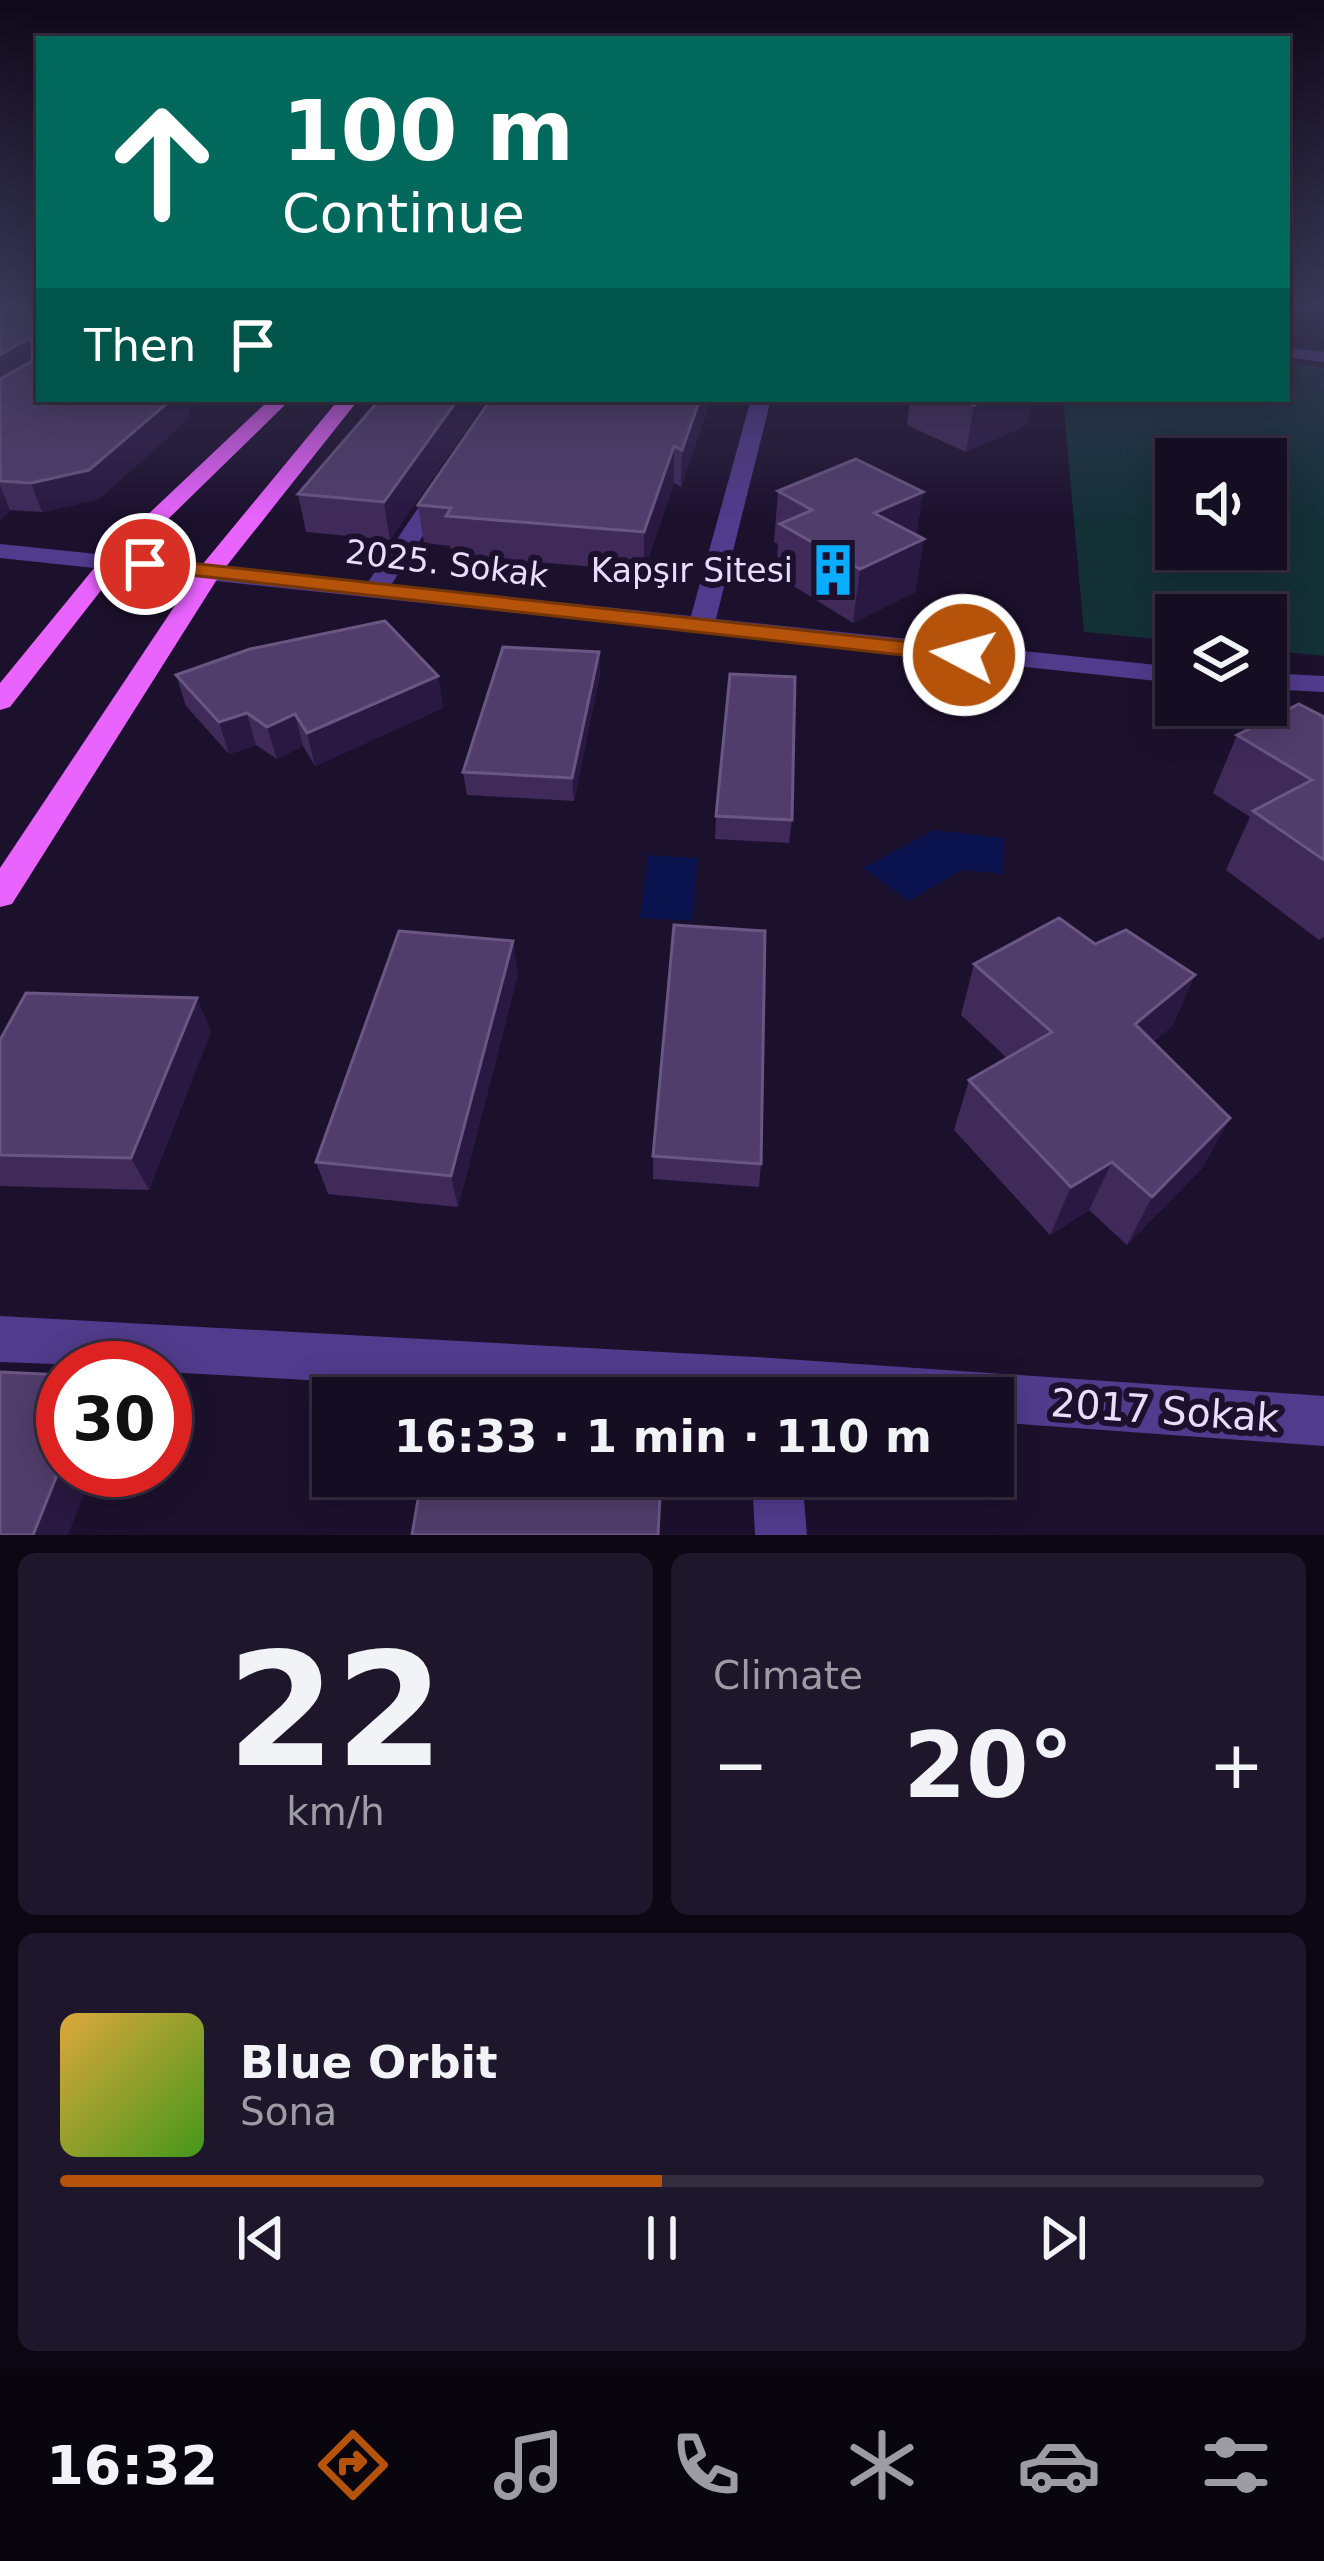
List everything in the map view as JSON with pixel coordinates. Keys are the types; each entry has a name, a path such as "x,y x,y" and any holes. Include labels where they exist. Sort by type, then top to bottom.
{"main road":[{"path":"0,701 112,561 278,402"},
{"path":"0,895 211,570 348,402"}],"street":[{"path":"701,625 759,402"},
{"path":"374,591 451,476"},
{"name":"2025. Sokak","path":"0,551 1155,673"},
{"path":"1287,682 1324,684"},
{"name":"2017 Sokak","path":"0,1339 574,1377"},
{"name":"2017 Sokak","path":"1014,1404 1324,1421"},
{"path":"778,1497 781,1535"}],"green space":[{"path":"1290,377 1324,377 1324,656 1287,652 1287,594 1155,594 1155,639 1084,632 1063,402 1290,402"}],"shaded area":[{"path":"934,830 1004,838 1003,874 962,870 909,901 863,868"},
{"path":"648,855 698,858 692,921 640,918"}],"building":[{"path":"36,377 36,402 168,402 89,470 31,483 0,481 0,379"},
{"path":"377,402 456,402 384,502 298,494"},
{"path":"489,402 699,402 682,450 674,446 644,532 446,516 451,508 418,505"},
{"path":"856,459 923,492 874,513 924,539 860,569 780,524 812,510 778,491"},
{"path":"385,621 438,676 307,733 295,714 267,727 247,713 219,722 176,675 250,649"},
{"path":"503,647 599,652 572,778 463,772"},
{"path":"730,674 795,677 792,820 716,816"},
{"path":"1299,704 1324,717 1324,860 1253,811 1312,780 1237,735 1255,726 1287,726 1287,710"},
{"path":"1059,918 1095,944 1126,930 1195,975 1135,1024 1230,1118 1152,1197 1112,1162 1071,1187 969,1080 1052,1032 974,964"},
{"path":"674,925 765,931 761,1164 653,1156"},
{"path":"399,931 513,941 451,1176 316,1162"},
{"path":"26,993 197,998 131,1158 0,1155 0,1040"},
{"path":"0,1372 36,1374 36,1497 48,1497 33,1535 0,1535"},
{"path":"418,1497 660,1497 658,1535 412,1535"}],"place":[{"name":"Kapşır Sitesi","path":"833,570"}],"route":[{"path":"145,564 964,655"}]}
